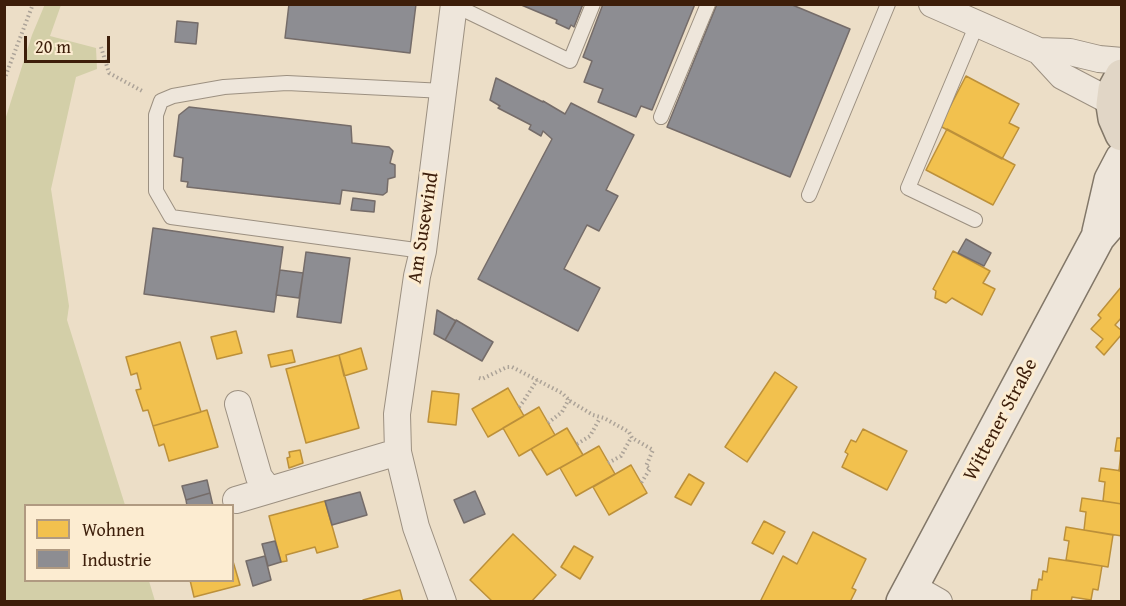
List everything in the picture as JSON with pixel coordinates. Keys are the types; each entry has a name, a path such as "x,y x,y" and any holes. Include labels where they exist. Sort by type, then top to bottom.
{"main road":[{"name":"Wittener Straße","path":"917,596 1098,237 1112,180 1122,159"},
{"name":"Wittener Straße","path":"1098,237 1122,209"}],"street":[{"path":"932,4 1039,51 1070,52 1122,61"},
{"name":"Am Susewind","path":"443,602 416,527 398,452 397,414 417,276 423,251 454,5"},
{"path":"1039,51 1062,76 1119,105"},
{"path":"238,404 259,477 269,490"},
{"path":"236,500 398,452"}],"lane":[{"path":"454,5 570,61 593,4"},
{"path":"661,117 708,4"},
{"path":"809,195 888,4"},
{"path":"975,220 908,188 977,24"},
{"path":"423,251 171,217 156,192 156,115 161,101 173,96 224,87 287,83 444,91"}],"path":[{"path":"4,80 33,4"},
{"path":"101,47 109,73 161,101"},
{"path":"479,378 482,380 507,367 512,367 562,393 600,418 629,432 632,438 653,450 646,466 650,469 641,483"},
{"path":"519,407 537,380"},
{"path":"548,423 562,412 569,399"},
{"path":"577,444 590,436 600,418"},
{"path":"608,463 621,456 632,438"}],"shaded area":[{"path":"45,4 61,5 50,36 96,48 97,69 76,77 51,189 69,306 67,320 125,504 24,504 24,582 149,582 155,601 5,601 5,120 32,35"}],"building: Wohnen":[{"path":"966,76 1019,104 1009,123 1019,128 1002,159 940,126"},
{"path":"947,129 1015,165 993,205 926,170"},
{"path":"953,251 990,271 983,283 995,289 982,315 952,298 946,303 935,298 936,291 933,289"},
{"path":"1122,286 1122,317 1115,325 1122,331 1122,334 1104,355 1096,347 1103,339 1091,329 1101,318 1098,315"},
{"path":"236,331 242,353 217,359 211,337"},
{"path":"180,342 201,412 153,426 148,410 143,411 136,390 141,389 137,373 131,375 126,357"},
{"path":"361,348 367,369 344,376 339,355"},
{"path":"292,350 295,362 271,367 268,355"},
{"path":"339,355 359,428 306,443 286,369"},
{"path":"775,372 797,387 747,462 725,447"},
{"path":"508,388 524,416 488,437 472,409"},
{"path":"432,391 459,394 456,425 428,422"},
{"path":"539,407 555,435 519,456 503,428"},
{"path":"207,410 218,447 169,461 164,444 159,446 153,426"},
{"path":"567,428 583,455 547,475 531,449"},
{"path":"863,429 907,451 887,490 842,467 848,454 845,452 851,440 856,442"},
{"path":"1117,438 1122,438 1122,471 1119,471 1121,451 1115,451"},
{"path":"599,446 615,474 576,496 560,468"},
{"path":"300,450 303,463 289,468 287,458 290,457 289,452"},
{"path":"631,465 647,493 609,515 593,487"},
{"path":"1101,468 1122,471 1122,504 1103,501 1105,482 1099,481"},
{"path":"689,474 704,483 691,505 675,497"},
{"path":"1082,498 1122,504 1122,536 1084,530 1086,512 1080,511"},
{"path":"325,501 338,547 317,553 315,547 286,555 287,561 281,562 269,516"},
{"path":"764,521 785,532 773,554 752,543"},
{"path":"1066,527 1113,535 1108,567 1066,560 1069,541 1064,540"},
{"path":"813,532 866,559 852,588 856,590 850,602 760,602 783,556 797,564"},
{"path":"513,534 556,575 531,602 493,602 470,580"},
{"path":"574,546 593,557 580,579 561,567"},
{"path":"1049,558 1102,566 1098,590 1093,589 1091,600 1072,597 1071,602 1031,602 1032,590 1037,590 1043,571 1047,572"},
{"path":"234,565 240,585 194,597 190,582 234,582"},
{"path":"400,590 403,602 363,602 363,600"}],"building: Industrie":[{"path":"289,4 416,4 410,53 285,38"},
{"path":"519,4 583,4 574,27 571,25 569,29 556,23 557,20"},
{"path":"603,4 695,4 652,110 641,106 636,117 598,102 603,89 584,82 592,61 583,57"},
{"path":"717,4 790,4 850,29 790,177 667,127"},
{"path":"177,21 198,23 196,44 175,42"},
{"path":"496,78 565,114 571,103 634,135 606,190 618,196 599,231 587,225 564,269 600,288 578,331 478,279 552,139 543,131 541,136 529,129 531,125 498,108 500,106 490,100"},
{"path":"189,107 351,126 352,143 389,147 393,151 390,163 395,165 395,177 388,179 387,192 383,195 342,190 340,204 187,187 188,182 181,181 183,158 174,156 179,115"},
{"path":"353,198 375,201 374,212 351,210"},
{"path":"153,228 283,247 274,312 144,294"},
{"path":"966,239 991,253 984,266 958,253"},
{"path":"306,252 350,258 341,323 297,317"},
{"path":"280,270 303,273 299,298 276,295"},
{"path":"437,310 456,321 445,340 434,334"},
{"path":"456,320 493,342 482,361 445,340"},
{"path":"207,480 210,493 186,500 182,486"},
{"path":"475,491 485,514 464,523 454,500"},
{"path":"360,492 367,515 332,525 325,501"},
{"path":"210,493 213,504 187,504 186,500"},
{"path":"275,541 281,562 268,566 262,544"},
{"path":"265,556 271,580 253,586 246,561"}]}
